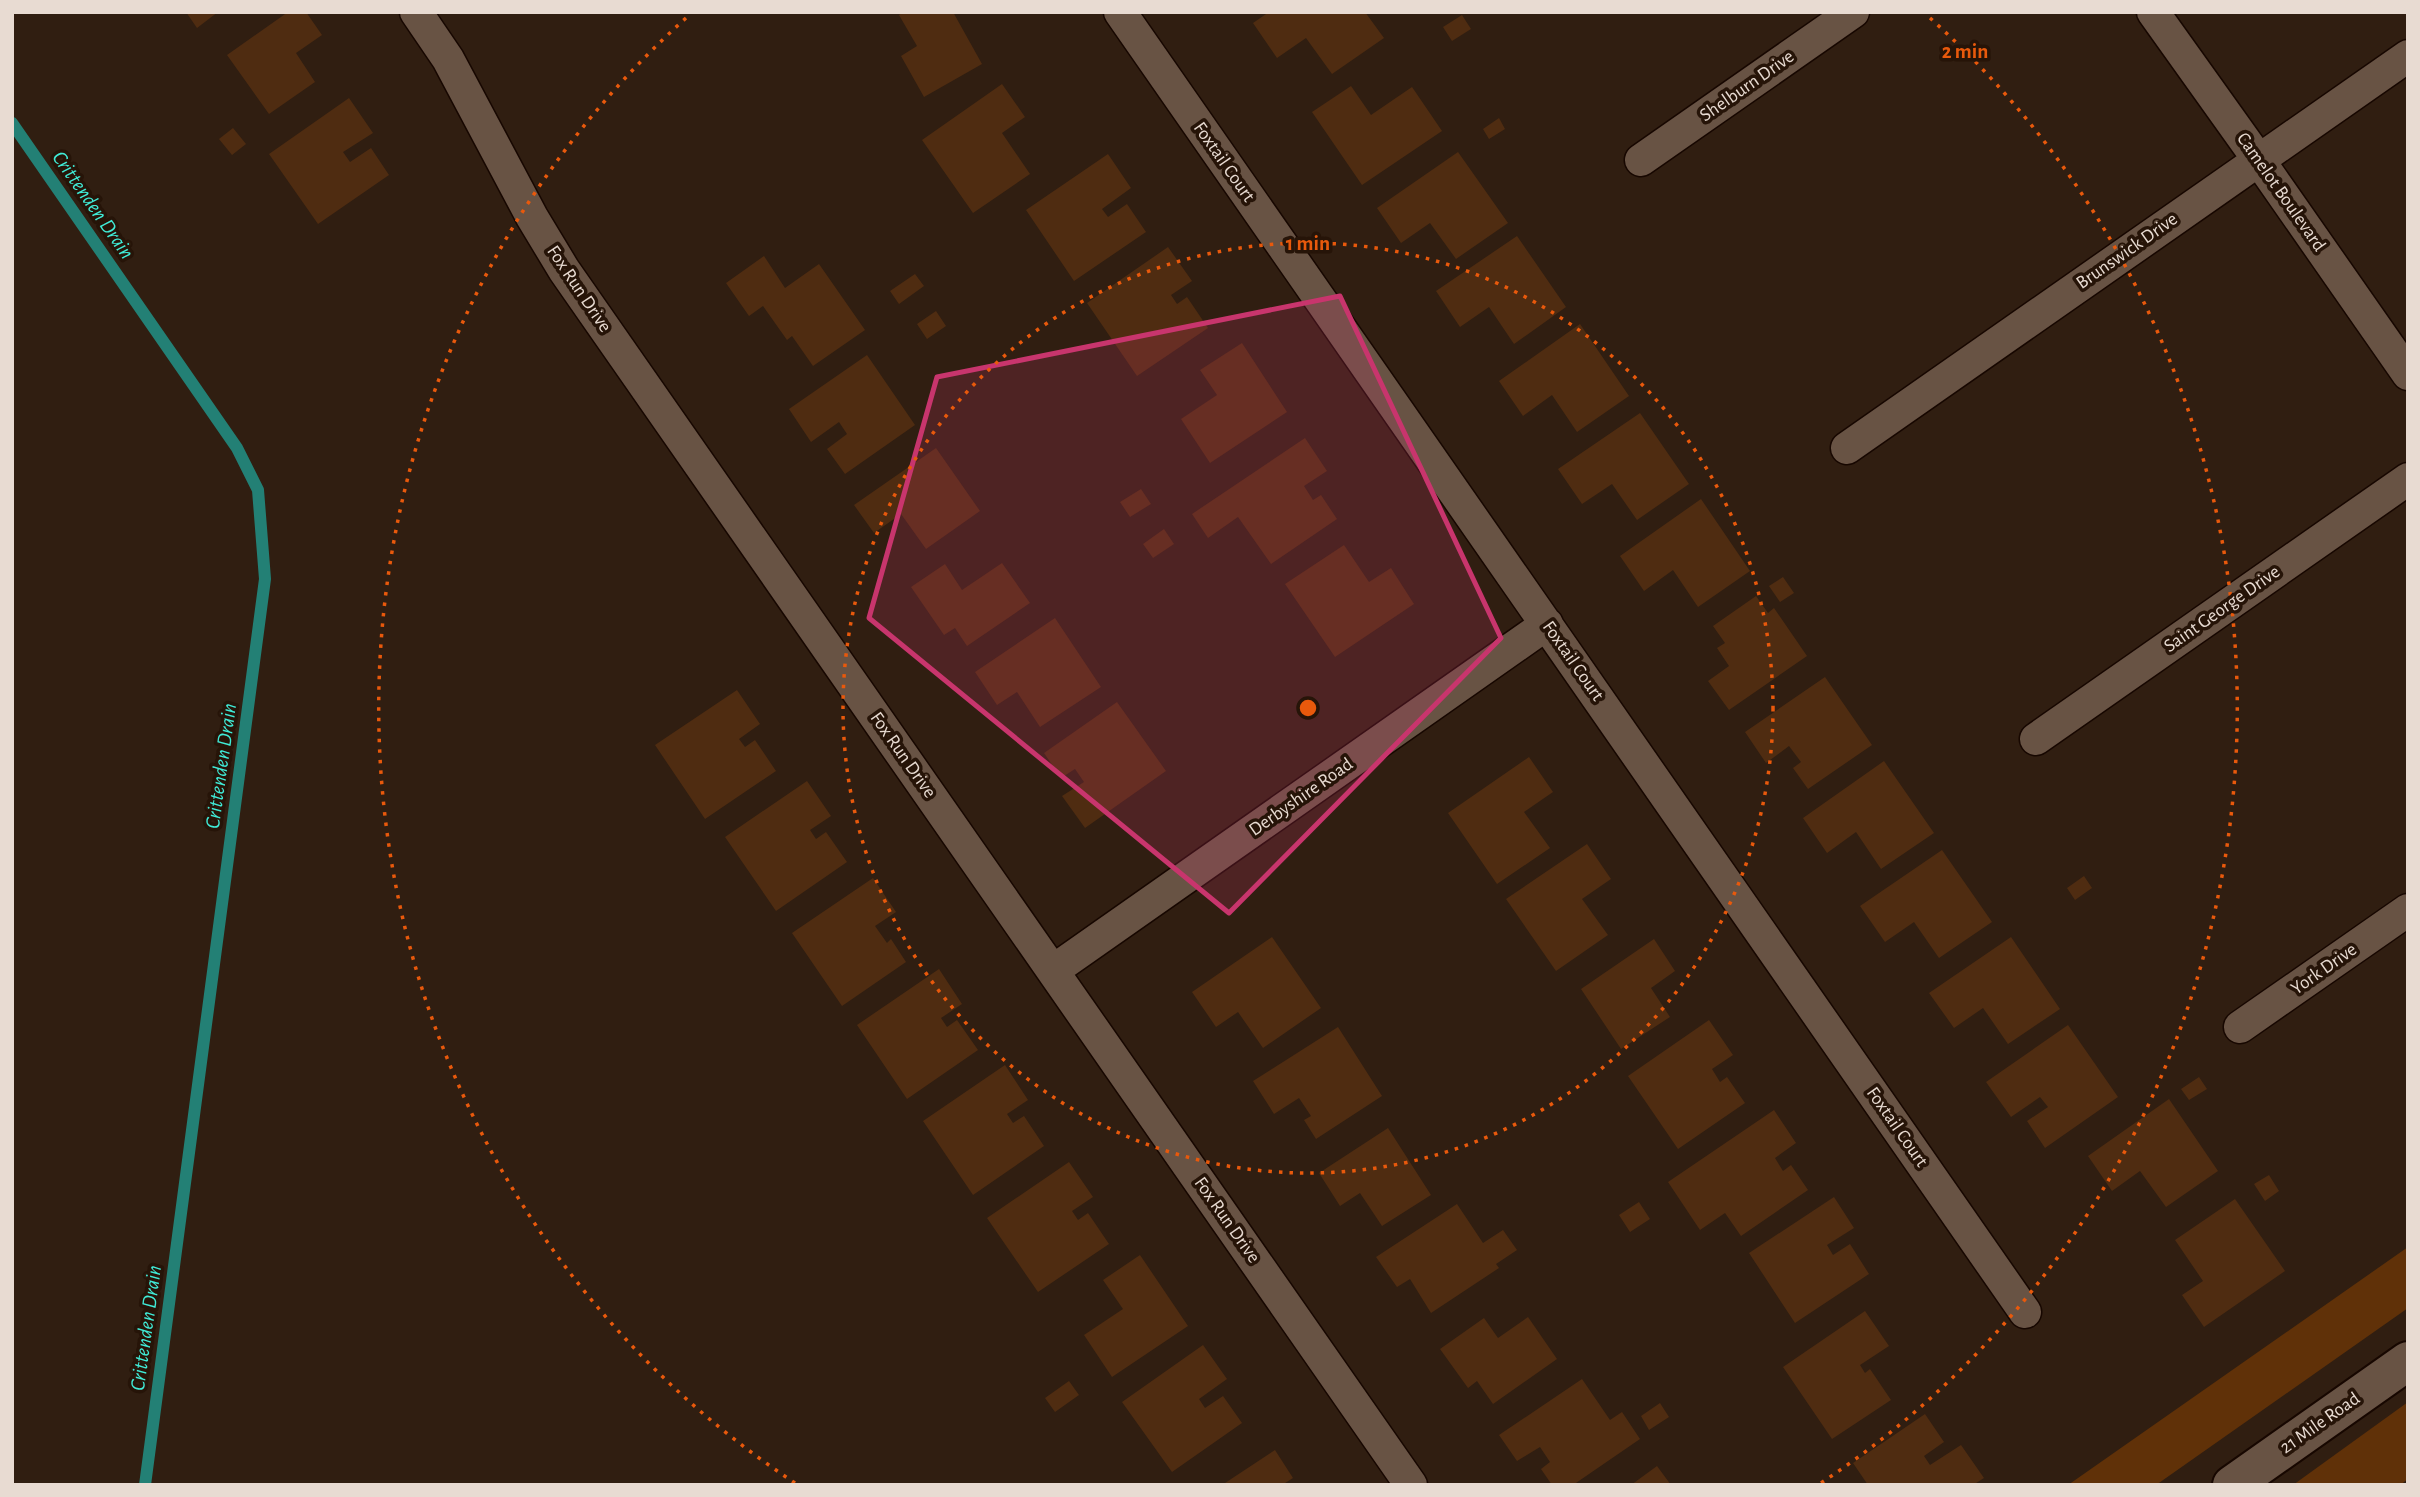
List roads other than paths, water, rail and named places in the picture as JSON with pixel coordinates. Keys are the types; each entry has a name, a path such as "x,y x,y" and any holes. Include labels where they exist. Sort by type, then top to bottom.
{"street":[{"name":"Fox Run Drive","path":"416,12 448,59 532,217 564,270 1411,1485"},
{"name":"Foxtail Court","path":"1120,12 2025,1312"},
{"name":"Shelburn Drive","path":"1641,160 1853,12"},
{"name":"Camelot Boulevard","path":"2153,12 2408,374"},
{"name":"Brunswick Drive","path":"1847,448 2408,56"},
{"name":"Saint George Drive","path":"2036,739 2408,479"},
{"name":"Derbyshire Road","path":"1054,970 1547,624"},
{"name":"York Drive","path":"2241,1027 2408,910"},
{"name":"21 Mile Road","path":"2232,1485 2408,1361"}],"waterway":[{"name":"Crittenden Drain","path":"12,123 237,448 258,490 265,579 145,1485"}]}
